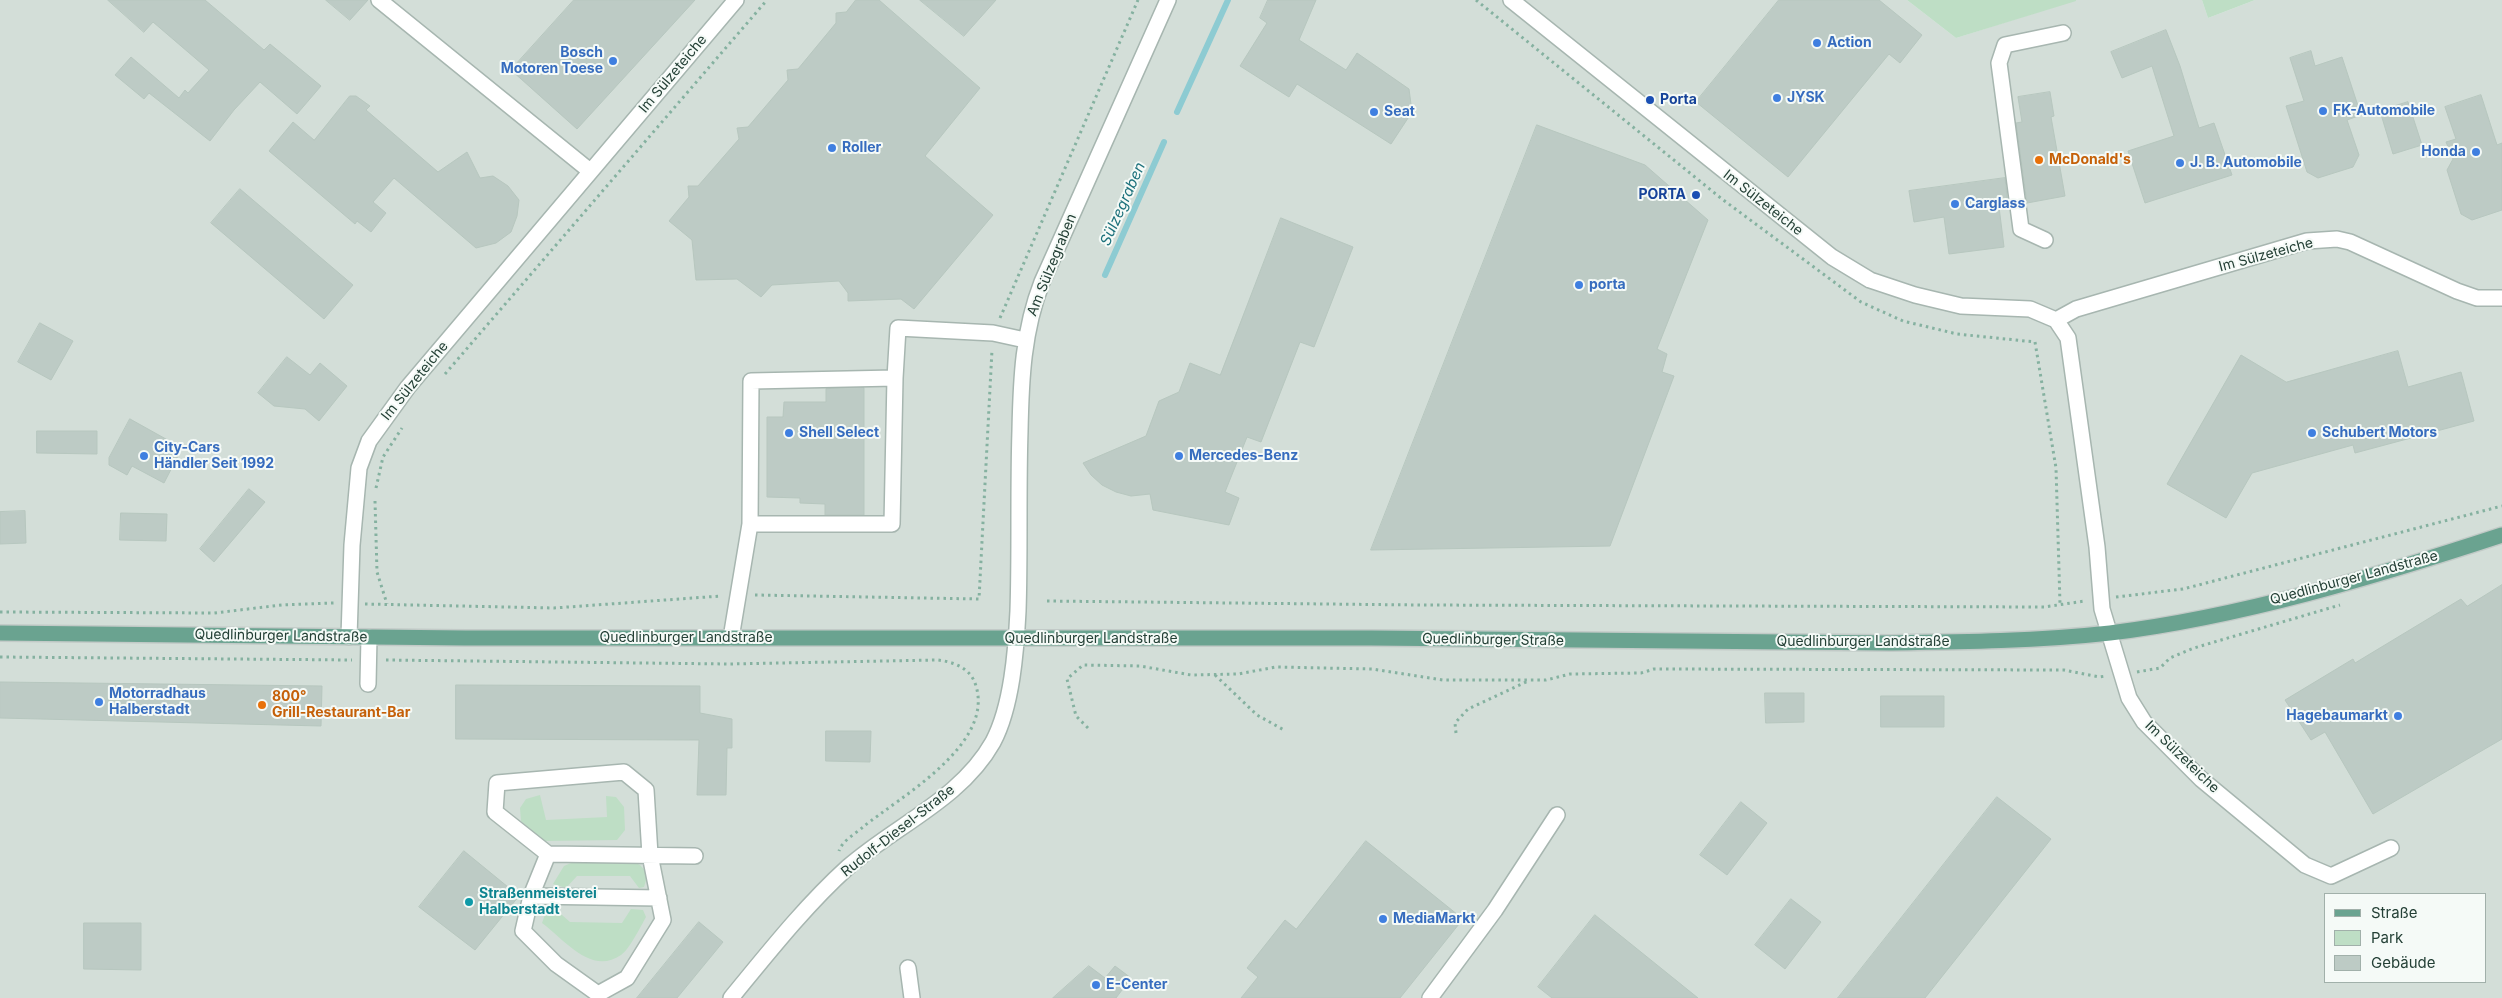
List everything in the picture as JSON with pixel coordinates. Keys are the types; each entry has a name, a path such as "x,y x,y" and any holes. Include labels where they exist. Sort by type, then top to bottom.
{"main road":[{"name":"Quedlinburger Landstraße","path":"1615,641 1900,643 2035,639 2110,632 2204,616 2407,566 2502,535"},
{"name":"Quedlinburger Landstraße","path":"0,634 1016,639 1371,638"},
{"name":"Quedlinburger Straße","path":"1371,638 1615,641"}],"street":[{"path":"378,0 590,171"},
{"name":"Im Sülzeteiche","path":"349,637 357,484 363,452 369,441 408,387 736,0"},
{"name":"Am Sülzegraben","path":"1016,639 1020,558 1021,377 1025,340 1031,313 1042,282 1168,0"},
{"name":"Im Sülzeteiche","path":"1511,0 1774,212 1832,257 1870,280 1915,295 1961,306 2030,310 2056,320 2068,338 2097,546 2102,610 2110,632 2125,689 2144,722 2196,773 2306,865 2331,876 2391,848"},
{"path":"2045,240 2021,228 1999,63 2005,45 2063,32"},
{"name":"Im Sülzeteiche","path":"2056,320 2076,309 2307,241 2337,239 2350,242 2456,291 2477,298 2502,298"},
{"path":"750,524 892,524 898,328 993,334 1025,340"},
{"path":"731,638 740,595 750,524 751,381 895,378"},
{"path":"368,684 369,637"},
{"name":"Rudolf-Diesel-Straße","path":"731,998 785,933 849,866 951,791 975,768 992,744 1002,718 1016,639"},
{"path":"548,854 531,896 523,931 556,964 598,994 627,978 664,920 650,855 646,790 624,772 497,783 495,812 548,854 650,855 696,856"},
{"path":"1430,998 1495,910 1557,815"},
{"path":"531,896 659,898"},
{"path":"908,968 912,998"}],"path":[{"path":"440,379 767,0"},
{"path":"387,604 378,572 376,492 383,458 404,425"},
{"path":"1047,601 1438,605 2044,607 2183,589 2502,506"},
{"path":"0,612 214,612 282,604 350,603 554,608 740,595 979,600"},
{"path":"0,657 729,664 938,660 956,662 976,683 979,695 975,718 964,739 936,773 841,846 837,854"},
{"path":"1215,674 1257,716 1284,730"},
{"path":"1067,679 1076,716 1088,728"},
{"path":"1456,734 1455,723 1468,708 1531,680"}],"shaded area":[{"path":"0,0 1907,0 1956,38 2076,0 2202,0 2208,18 2255,0 2502,0 2502,998 0,998"}],"green space":[{"path":"1907,0 2076,0 2076,1 1956,38"},
{"path":"2202,0 2255,0 2208,18"},
{"path":"540,795 546,820 607,817 606,796 616,797 624,807 625,830 617,840 544,841 521,821 520,808 526,799"},
{"path":"578,860 628,860 640,865 648,874 644,887 639,888 630,876 577,876 566,888 553,884 564,866"},
{"path":"554,908 570,922 622,923 631,909 643,910 646,917 635,938 621,955 610,960 599,961 578,953 542,923 546,912"}],"building":[{"path":"108,0 205,0 264,50 270,44 321,86 297,114 260,82 234,110 210,141 149,93 144,99 115,75 131,57 179,98 185,90 188,93 209,70 153,22 144,32"},
{"path":"326,0 368,0 350,20"},
{"path":"574,0 695,0 577,129 511,70"},
{"name":"Roller","path":"856,0 879,0 980,88 925,156 993,215 914,309 901,299 848,301 848,293 839,281 772,285 761,297 737,279 696,280 692,240 669,221 689,197 688,186 698,186 739,139 737,128 748,127 788,80 787,70 798,69 836,23 836,13 846,12"},
{"path":"920,0 996,0 964,36"},
{"path":"1268,0 1316,0 1299,40 1346,70 1357,53 1409,89 1412,112 1391,144 1297,84 1289,97 1240,66 1267,23 1260,18"},
{"path":"1779,0 1879,0 1922,35 1900,63 1889,54 1788,177 1696,102"},
{"path":"2166,30 2180,66 2199,128 2214,123 2232,175 2145,203 2128,151 2174,136 2152,66 2122,78 2111,52"},
{"name":"FK-Automobile","path":"2311,51 2315,66 2342,57 2361,115 2347,120 2359,155 2353,167 2318,178 2307,172 2286,106 2304,101 2290,58"},
{"name":"McDonald's","path":"2050,92 2054,116 2051,117 2065,196 2027,203 2016,123 2022,122 2018,97"},
{"name":"Honda","path":"2481,95 2497,145 2502,143 2502,210 2472,220 2461,214 2447,170 2453,159 2446,142 2456,139 2445,107"},
{"path":"350,96 356,96 370,106 366,110 438,172 467,152 480,178 493,176 508,186 519,200 517,216 511,232 496,243 476,248 394,178 373,202 386,213 371,232 357,221 355,224 269,151 293,122 314,140"},
{"path":"2408,102 2422,145 2393,154 2380,111"},
{"name":"porta","path":"1537,125 1645,165 1708,220 1657,349 1667,354 1662,372 1674,376 1610,546 1371,550"},
{"name":"Carglass","path":"2005,178 2008,206 1999,207 2004,247 1949,254 1944,217 1914,222 1909,191"},
{"path":"240,189 353,285 324,319 211,223"},
{"path":"1281,218 1353,247 1314,347 1300,342 1261,442 1247,437 1225,492 1239,498 1229,525 1153,510 1150,494 1131,496 1116,492 1102,485 1091,475 1083,463 1146,436 1159,401 1179,392 1190,363 1220,375"},
{"path":"40,323 73,341 51,380 18,362"},
{"name":"Schubert Motors","path":"2398,351 2408,387 2461,372 2474,421 2355,453 2353,445 2252,473 2226,518 2167,484 2241,355 2286,382"},
{"path":"287,357 310,375 320,363 347,386 319,421 305,409 274,406 258,393"},
{"path":"864,388 864,515 825,515 825,504 800,503 800,498 767,497 767,417 783,417 784,402 826,402 826,389"},
{"name":"City-Cars Händler Seit 1992","path":"130,419 182,448 164,483 132,466 127,475 109,465 109,458"},
{"path":"37,431 97,431 97,454 37,453"},
{"path":"249,489 265,502 214,562 200,549"},
{"path":"25,511 26,543 0,544 0,512"},
{"path":"121,513 167,514 166,541 120,540"},
{"name":"Hagebaumarkt","path":"2502,585 2502,739 2373,814 2325,732 2311,740 2285,700 2353,659 2355,663 2461,599 2467,606"},
{"path":"0,682 322,686 321,726 0,718"},
{"path":"456,685 700,686 700,713 732,719 732,748 727,748 726,795 697,795 699,740 456,739"},
{"path":"1765,693 1804,693 1804,722 1766,723"},
{"path":"1881,696 1944,696 1944,727 1881,727"},
{"path":"826,731 871,731 870,762 826,761"},
{"path":"1997,797 2051,839 1925,998 1838,998"},
{"path":"1741,802 1767,823 1727,875 1700,855"},
{"name":"MediaMarkt","path":"1366,841 1463,919 1400,998 1241,998 1258,977 1247,968 1285,920 1296,929"},
{"name":"Straßenmeisterei Halberstadt","path":"464,851 519,896 475,950 419,907"},
{"path":"1791,899 1821,922 1785,969 1755,945"},
{"path":"1595,915 1698,998 1552,998 1538,987"},
{"path":"699,922 723,942 677,998 637,998"},
{"path":"84,923 141,923 141,970 84,969"},
{"name":"E-Center","path":"1089,966 1105,978 1115,966 1131,978 1116,998 1053,998"}],"waterway":[{"name":"Sülzegraben","path":"1177,112 1228,0"},
{"name":"Sülzegraben","path":"1105,275 1164,142"}],"place":[{"name":"Action","path":"1817,43"},
{"name":"Bosch Motoren Toese","path":"613,61"},
{"name":"JYSK","path":"1777,98"},
{"name":"Porta","path":"1650,100"},
{"name":"FK-Automobile","path":"2323,111"},
{"name":"Seat","path":"1374,112"},
{"name":"Roller","path":"832,148"},
{"name":"Honda","path":"2476,152"},
{"name":"McDonald's","path":"2039,160"},
{"name":"J. B. Automobile","path":"2180,163"},
{"name":"PORTA","path":"1696,195"},
{"name":"Carglass","path":"1955,204"},
{"name":"porta","path":"1579,285"},
{"name":"Shell Select","path":"789,433"},
{"name":"Schubert Motors","path":"2312,433"},
{"name":"City-Cars Händler Seit 1992","path":"144,456"},
{"name":"Mercedes-Benz","path":"1179,456"},
{"name":"Motorradhaus Halberstadt","path":"99,702"},
{"name":"800° Grill-Restaurant-Bar","path":"262,705"},
{"name":"Hagebaumarkt","path":"2398,716"},
{"name":"Straßenmeisterei Halberstadt","path":"469,902"},
{"name":"MediaMarkt","path":"1383,919"},
{"name":"E-Center","path":"1096,985"}]}
